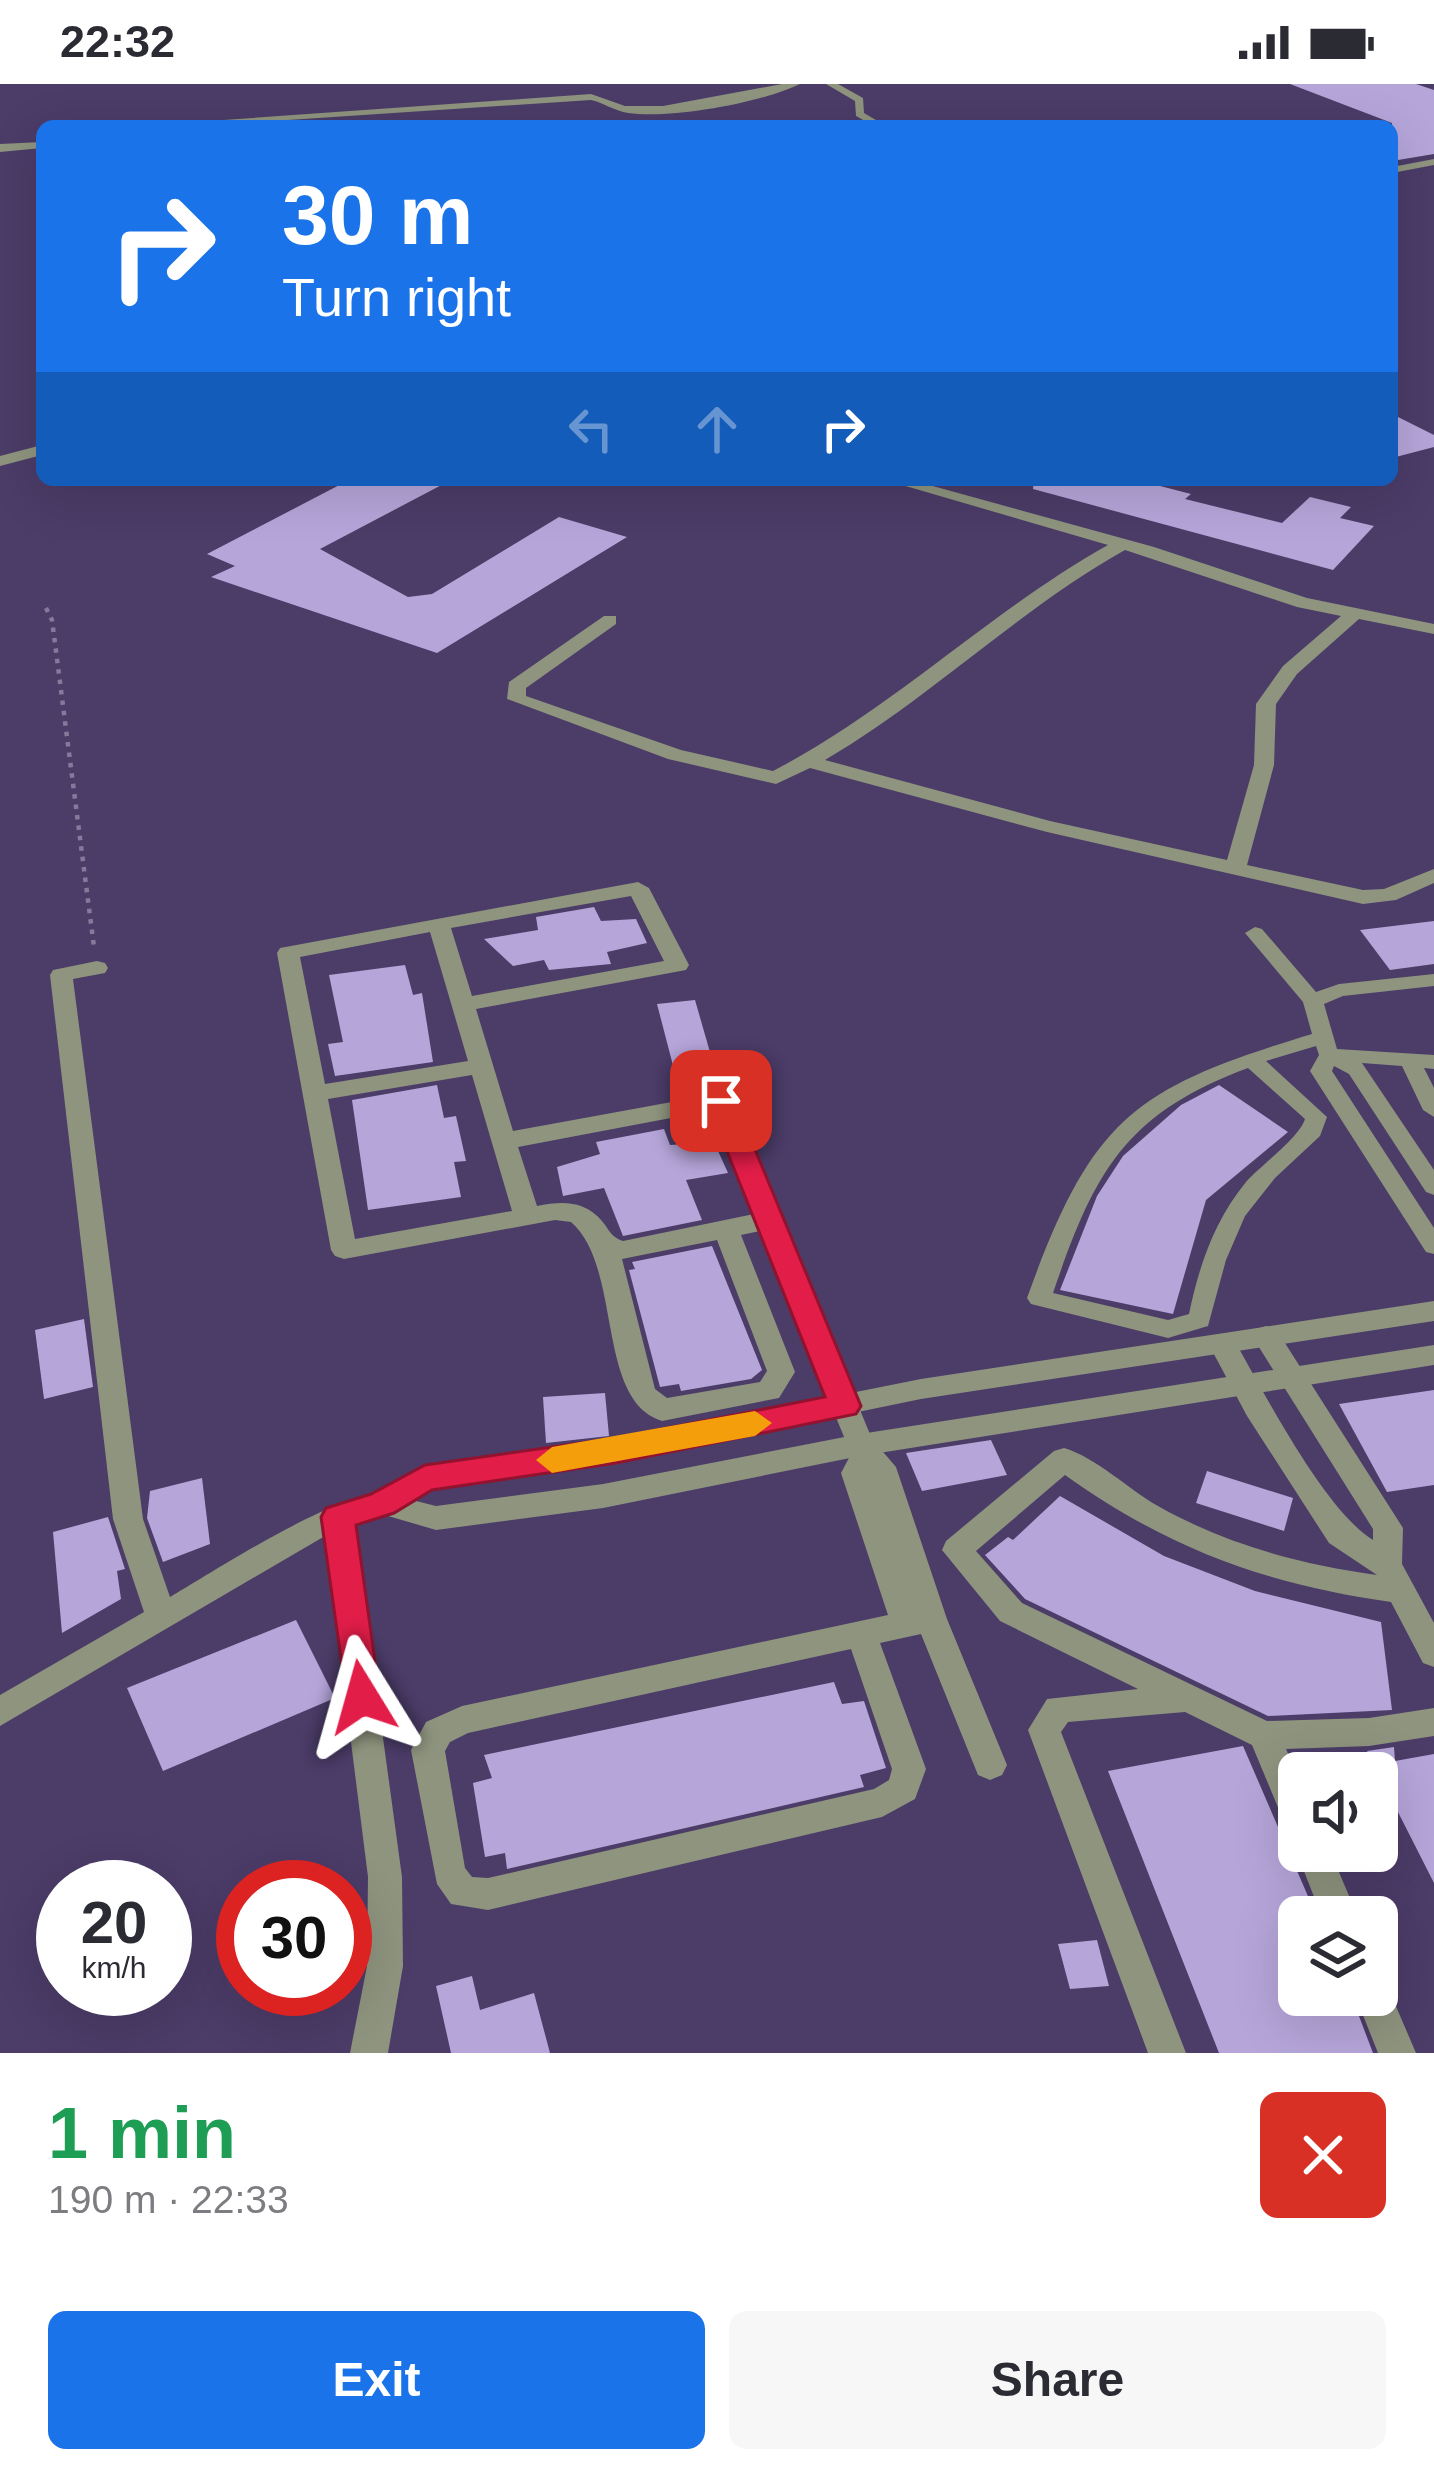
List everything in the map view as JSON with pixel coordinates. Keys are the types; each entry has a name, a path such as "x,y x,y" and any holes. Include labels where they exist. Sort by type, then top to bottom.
{"street":[{"path":"340,120 591,97 605,98 623,109 714,101 796,84"},
{"path":"0,148 36,145"},
{"path":"0,461 36,452"},
{"path":"915,486 1353,615 1434,629"},
{"path":"610,620 516,686 517,699 675,754 776,778 811,761 919,690 1034,595 1123,544"},
{"path":"1236,866 1264,765 1266,704 1290,670 1353,615"},
{"path":"811,761 1047,826 1363,897 1388,895 1434,875"},
{"path":"464,1004 678,965 638,888 288,953 344,1250 568,1208 587,1216 605,1246 642,1394 662,1410 769,1391 778,1382 781,1372 726,1228"},
{"path":"439,924 526,1217"},
{"path":"97,968 61,975 128,1519 161,1616"},
{"path":"314,1094 482,1066"},
{"path":"504,1141 721,1101 862,1450 856,1473 919,1622 991,1766"},
{"path":"605,1246 623,1250 769,1220"},
{"path":"0,1712 338,1517 382,1504 425,1478 616,1450 921,1389 1434,1311"},
{"path":"1266,1336 1388,1528 1394,1577 1434,1654"},
{"path":"1222,1343 1340,1535 1394,1577"},
{"path":"382,1504 436,1519 603,1496 1243,1381 1434,1355"},
{"path":"1394,1577 1302,1579 1214,1551 1111,1493 1064,1459 957,1550 1011,1612 1264,1736 1369,1732 1434,1722"},
{"path":"338,1517 385,1876 388,1929 382,2011 369,2053"},
{"path":"861,1633 909,1768 903,1789 882,1802 488,1894 463,1893 449,1873 428,1750 438,1732 462,1720 861,1633 919,1622"},
{"path":"1167,2053 1044,1730 1059,1709 1188,1699"},
{"path":"1264,1736 1278,1769"},
{"path":"1382,2016 1397,2053"}],"lane":[{"path":"830,84 855,96 859,113 871,120"},
{"path":"1398,169 1434,162"},
{"path":"1255,933 1313,1001 1326,1046 1321,1071 1434,1246"},
{"path":"1313,1001 1339,990 1434,980"},
{"path":"1326,1046 1356,1069 1434,1187"},
{"path":"1250,1058 1316,1118 1312,1131 1248,1190 1223,1228 1199,1320 1168,1329 1039,1298 1065,1218 1111,1145 1154,1100 1203,1074 1250,1058 1326,1046 1434,1063"},
{"path":"1410,1061 1434,1110"}],"path":[{"path":"46,608 52,620 97,968"}],"building":[{"path":"1290,84 1416,84 1434,90 1434,154 1398,160 1398,120 1384,120"},
{"path":"1398,417 1434,435 1434,447 1398,456"},
{"path":"337,486 440,486 320,549 408,597 432,594 559,517 627,537 437,653 211,577 235,566 207,554"},
{"path":"1160,486 1191,494 1185,499 1282,523 1310,497 1351,507 1340,518 1374,526 1333,570 1033,489"},
{"path":"594,907 601,921 636,919 647,943 607,952 611,964 549,970 544,960 513,966 484,939 538,930 536,917"},
{"path":"1434,921 1434,964 1390,970 1360,930"},
{"path":"405,965 413,995 422,993 433,1062 335,1076 328,1044 343,1042 329,975"},
{"path":"695,1000 716,1073 676,1077 657,1004"},
{"path":"437,1085 444,1118 456,1116 466,1161 454,1162 461,1197 368,1210 352,1100"},
{"path":"1219,1085 1288,1132 1206,1200 1173,1314 1060,1290 1097,1196 1123,1156 1181,1105"},
{"path":"664,1129 670,1145 714,1142 728,1173 686,1180 702,1220 623,1236 604,1188 563,1196 557,1167 600,1154 596,1142"},
{"path":"712,1246 762,1370 751,1379 681,1391 679,1384 660,1387 629,1270 635,1269 632,1262"},
{"path":"84,1319 93,1387 44,1399 35,1330"},
{"path":"1434,1390 1434,1485 1387,1492 1339,1404"},
{"path":"605,1393 609,1436 546,1443 543,1397"},
{"path":"991,1440 1007,1475 922,1491 906,1453"},
{"path":"1207,1471 1293,1498 1284,1531 1196,1503"},
{"path":"202,1478 210,1544 163,1562 147,1518 150,1491"},
{"path":"1060,1496 1164,1556 1255,1591 1381,1622 1392,1710 1268,1716 1025,1599 985,1555 1008,1537 1013,1540"},
{"path":"108,1517 125,1569 117,1571 121,1599 62,1633 53,1532"},
{"path":"296,1620 335,1698 163,1771 127,1688"},
{"path":"834,1682 842,1704 864,1701 886,1768 860,1775 864,1787 507,1869 505,1853 485,1857 473,1783 492,1778 484,1755"},
{"path":"1243,1746 1278,1827 1278,1872 1298,1872 1308,1896 1278,1896 1278,2016 1359,2016 1373,2053 1219,2053 1108,1771"},
{"path":"1434,1754 1434,1883 1398,1812 1398,1760"},
{"path":"1097,1940 1109,1986 1070,1989 1058,1944"},
{"path":"472,1976 480,2010 534,1993 550,2053 451,2053 436,1986"}],"slow traffic":[{"path":"552,1460 755,1423"}],"route":[{"path":"362,1697 338,1517 382,1504 425,1478 616,1450 845,1406 721,1101"}]}
